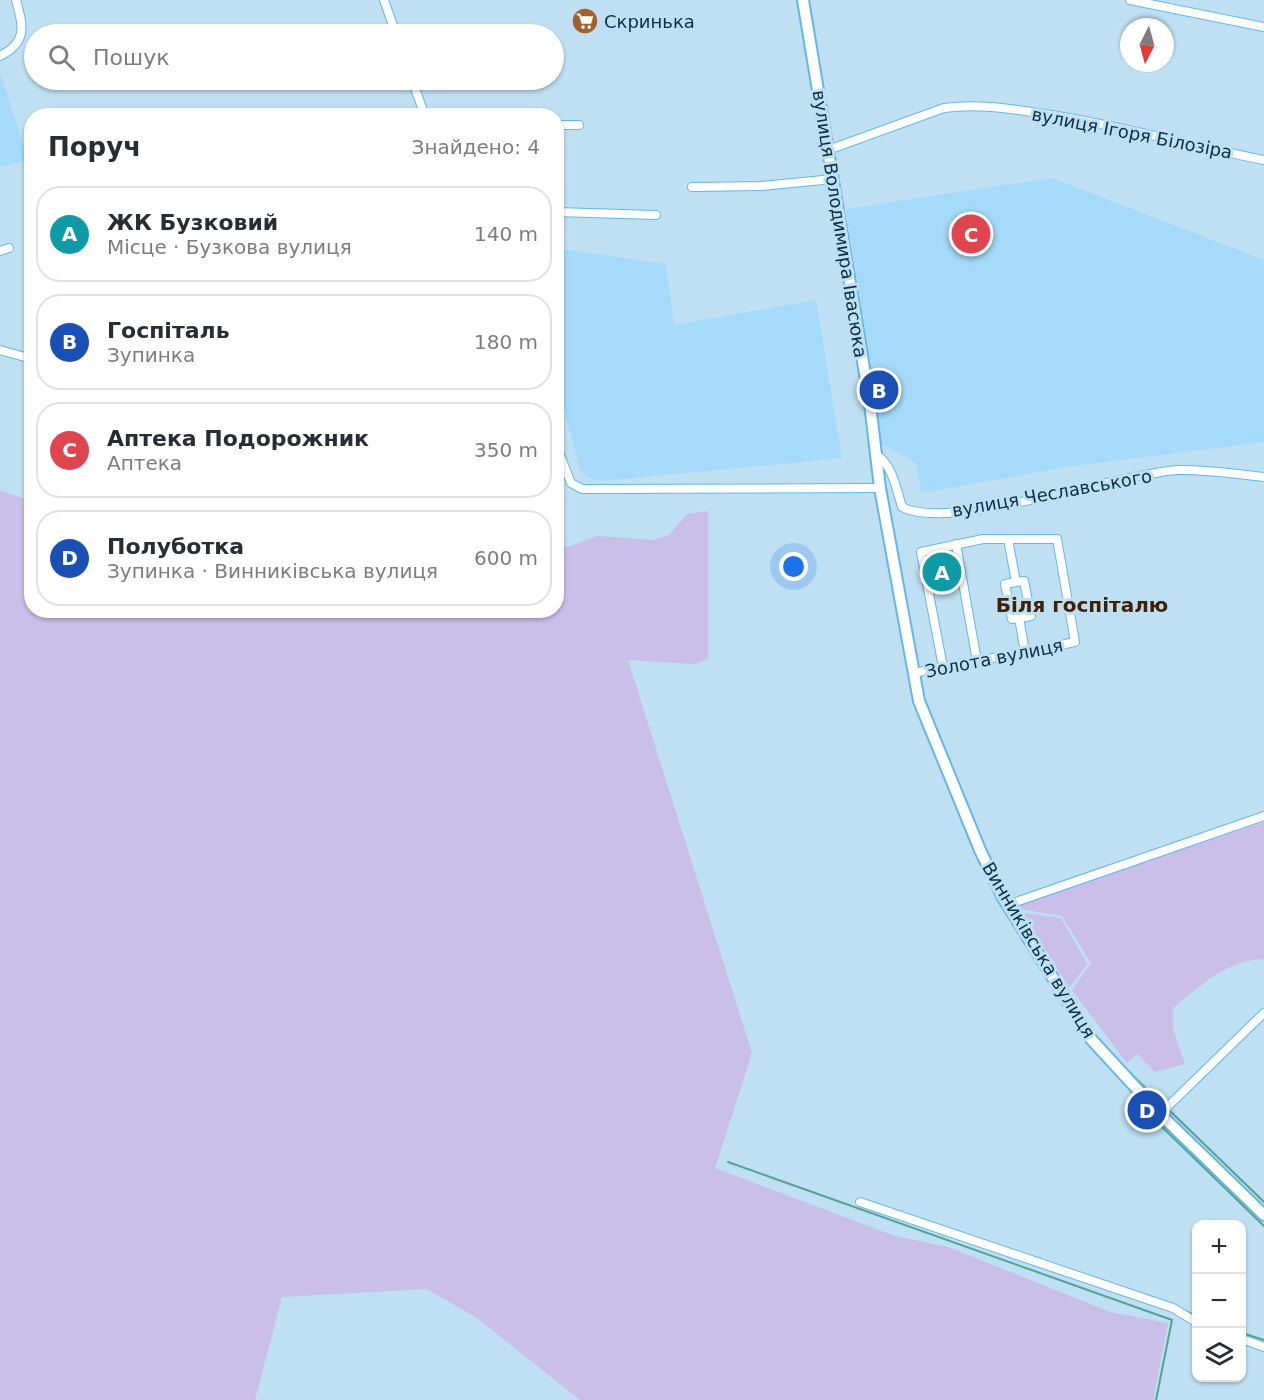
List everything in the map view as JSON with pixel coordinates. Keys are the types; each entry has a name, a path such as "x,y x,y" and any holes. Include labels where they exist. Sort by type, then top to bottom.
{"main road":[{"name":"вулиця Володимира Івасюка","path":"803,0 876,451 880,488"},
{"name":"Винниківська вулиця","path":"880,488 919,701 950,781 1007,904 1091,1039 1160,1114 1264,1215"}],"street":[{"path":"0,56 16,46 21,34 16,0"},
{"path":"384,0 392,24"},
{"path":"1130,0 1264,27"},
{"path":"1182,0 1182,10"},
{"path":"416,90 422,108"},
{"name":"вулиця Ігоря Білозіра","path":"828,150 945,108 957,106 1018,110 1095,122 1264,160"},
{"path":"564,124 579,125"},
{"path":"692,187 761,186 833,179"},
{"path":"564,212 656,215"},
{"path":"0,251 9,248"},
{"path":"0,350 24,357"},
{"name":"вулиця Чеславського","path":"876,451 891,471 902,507 913,513 931,514 1009,504 1176,470 1264,477"},
{"path":"564,464 571,483 582,489 880,488"},
{"path":"944,667 921,552 983,539 1008,539 1016,582"},
{"name":"Золота вулиця","path":"913,673 1075,642 1057,539 1008,539"},
{"path":"956,544 977,661"},
{"path":"1024,581 1031,616 1020,618 1012,619 1005,584 1024,581"},
{"path":"1020,618 1025,652"},
{"path":"1007,904 1264,816"},
{"path":"1160,1114 1263,1017"},
{"path":"860,1202 1173,1308 1192,1319"},
{"path":"1246,1340 1264,1347"}],"shaded area":[{"path":"0,73 24,147 24,160 0,167"},
{"path":"1052,178 1264,260 1264,442 1066,467 928,492 921,491 916,463 882,444 846,209"},
{"path":"564,249 666,264 674,325 816,300 842,458 601,481 586,477 580,470 564,408"},
{"path":"0,491 24,498 24,618 564,618 564,546 568,547 597,536 653,540 669,535 687,514 708,511 708,659 694,664 628,660 752,1053 715,1168 895,1236 948,1247 1110,1312 1168,1323 1153,1400 580,1400 477,1318 427,1289 282,1297 255,1400 0,1400"},
{"path":"1264,822 1264,959 1251,960 1226,969 1173,1008 1173,1029 1185,1064 1155,1072 1137,1054 1127,1063 1072,990 1091,963 1062,916 1021,909 1018,903"},
{"path":"1022,913 1061,918 1087,964 1069,988"}],"waterway":[{"path":"1121,1064 1162,1104"},
{"path":"1171,1112 1264,1202"},
{"path":"1158,1123 1264,1226"},
{"path":"728,1162 1172,1320 1156,1400"},
{"path":"1183,1310 1192,1314"},
{"path":"1246,1334 1264,1340"}],"place":[{"name":"Скринька","path":"585,21"},
{"name":"Аптека Подорожник","path":"971,234"},
{"name":"Госпіталь","path":"879,390"},
{"name":"ЖК Бузковий","path":"942,572"},
{"name":"Полуботка","path":"1147,1110"}],"district":[{"name":"Біля госпіталю","path":"1082,605"}]}
